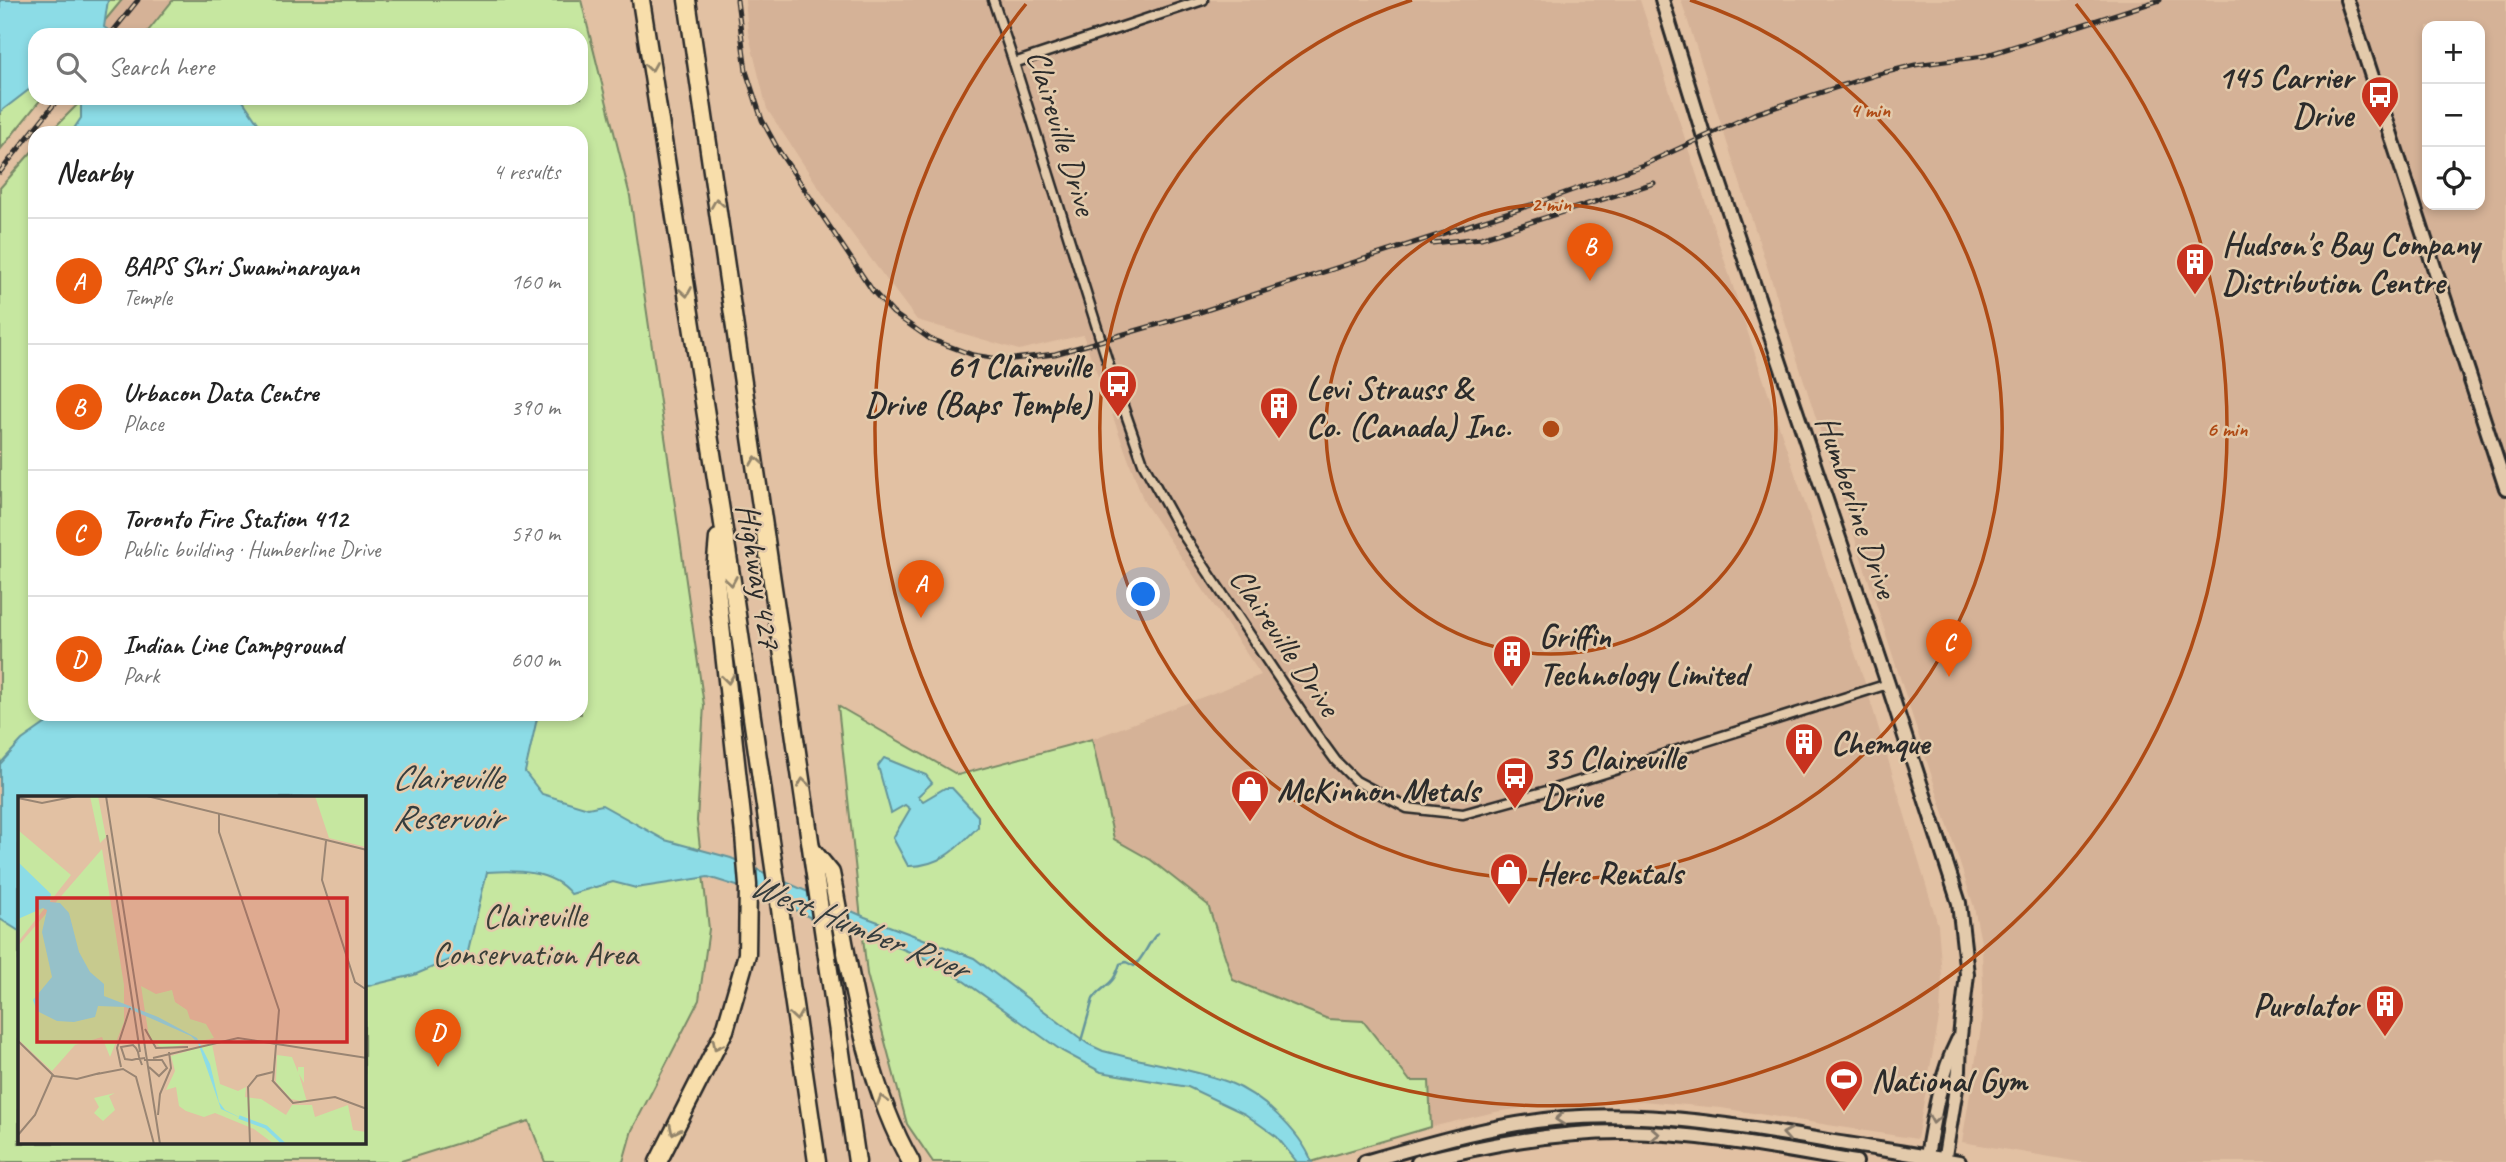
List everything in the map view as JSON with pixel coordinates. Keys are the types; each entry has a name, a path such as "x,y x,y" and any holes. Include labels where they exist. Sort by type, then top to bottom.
{"highway":[{"name":"Highway 427","path":"641,0 771,843 817,1162"},
{"name":"Highway 427","path":"687,0 857,1162"},
{"path":"658,1162 725,1030 742,976 748,933 744,835 715,570 720,514"},
{"path":"813,851 831,873 863,1030 886,1113 911,1162"}],"street":[{"name":"Claireville Drive","path":"993,0 1110,369 1143,463 1180,530 1305,718 1336,761 1356,781 1407,808 1463,814 1554,789 1888,684"},
{"path":"1014,62 1203,0"},
{"name":"Humberline Drive","path":"1662,0 1713,163 1959,903 1967,974 1959,1037 1959,1070 1944,1161"},
{"path":"2347,0 2506,488"},
{"name":"Humberline Drive","path":"1926,1159 1949,1057 1959,1037"},
{"path":"1366,1162 1489,1128 1563,1118 1613,1116 1712,1123 1926,1159 1959,1162"},
{"path":"1418,1162 1516,1140 1624,1132 1707,1138 1856,1162"}],"shaded area":[{"path":"122,0 173,0 151,28 105,28 105,20"},
{"path":"745,0 1640,0 1865,683 1938,925 1942,976 1940,1013 1917,1139 1721,1108 1642,1101 1538,1106 1495,1112 1431,1127 1429,1081 1410,1082 1363,1021 1328,1019 1233,980 1208,905 1114,839 1092,739 1261,675 1144,502 1083,335 1019,350 917,320 831,206 767,109 748,32"},
{"path":"1681,0 2506,0 2506,1162 2080,1162 1962,1142 1981,1028 1982,947 1974,907"}],"green space":[{"path":"0,0 122,0 99,28 28,28 28,105 36,105 0,150"},
{"name":"Claireville Conservation Area","path":"173,0 581,0 588,28 151,28"},
{"name":"Claireville Conservation Area","path":"588,28 630,196 704,705 697,821 709,929 699,1000 632,1130 623,1162 545,1162 529,1121 398,1162 0,1162 0,188 28,156 28,721 588,721 588,126 56,126 77,105 588,105"},
{"path":"838,706 958,775 1092,739 1114,839 1151,860 1208,905 1233,980 1328,1019 1363,1021 1410,1081 1429,1081 1431,1127 1311,1162 933,1162 907,1124 867,974"}],"water":[{"path":"0,0 108,0 105,28 28,28 28,90 0,112"},
{"path":"81,105 246,105 260,126 76,126 81,118"},
{"name":"Claireville Reservoir","path":"49,721 536,721 525,772 542,794 588,808 602,805 665,840 731,858 865,917 974,958 1088,1044 1103,1051 1213,1077 1253,1095 1289,1126 1312,1162 1297,1162 1277,1137 1245,1114 1188,1087 1101,1072 1062,1051 941,965 866,934 811,918 769,896 708,877 636,888 613,882 571,894 554,880 533,873 487,872 466,960 452,959 414,975 366,987 366,796 18,796 18,930 0,919 0,764 22,740"},
{"path":"884,758 926,775 932,783 918,796 923,801 945,788 952,788 978,816 978,827 939,860 908,866 893,838 910,809 905,805 891,813 878,766"}],"waterway":[{"path":"1081,1041 1093,999 1111,982 1120,964 1126,962 1134,966 1158,933"}],"railway":[{"path":"116,28 138,0"},
{"path":"737,0 746,71 762,120 779,151 872,290 893,313 930,339 973,355 1005,360 1055,354 1197,313 1531,205 1643,165 1754,114 1875,75 1915,65 1984,56 2160,0"},
{"path":"37,126 53,105"},
{"path":"0,172 28,137"},
{"path":"1432,243 1481,238 1654,183"}],"place":[{"name":"145 Carrier Drive","path":"2380,129"},
{"name":"Urbacon Data Centre","path":"1590,281"},
{"name":"Hudson's Bay Company Distribution Centre","path":"2195,296"},
{"name":"61 Claireville Drive (Baps Temple)","path":"1118,418"},
{"name":"Levi Strauss & Co. (Canada) Inc.","path":"1279,440"},
{"name":"BAPS Shri Swaminarayan","path":"921,618"},
{"name":"Toronto Fire Station 412","path":"1949,677"},
{"name":"Griffin Technology Limited","path":"1512,688"},
{"name":"Chemque","path":"1804,776"},
{"name":"35 Claireville Drive","path":"1515,810"},
{"name":"McKinnon Metals","path":"1250,823"},
{"name":"Herc Rentals","path":"1509,906"},
{"name":"Purolator","path":"2385,1038"},
{"name":"Indian Line Campground","path":"438,1067"},
{"name":"National Gym","path":"1844,1113"}],"water label":[{"name":"West Humber River","path":"859,926"}]}
